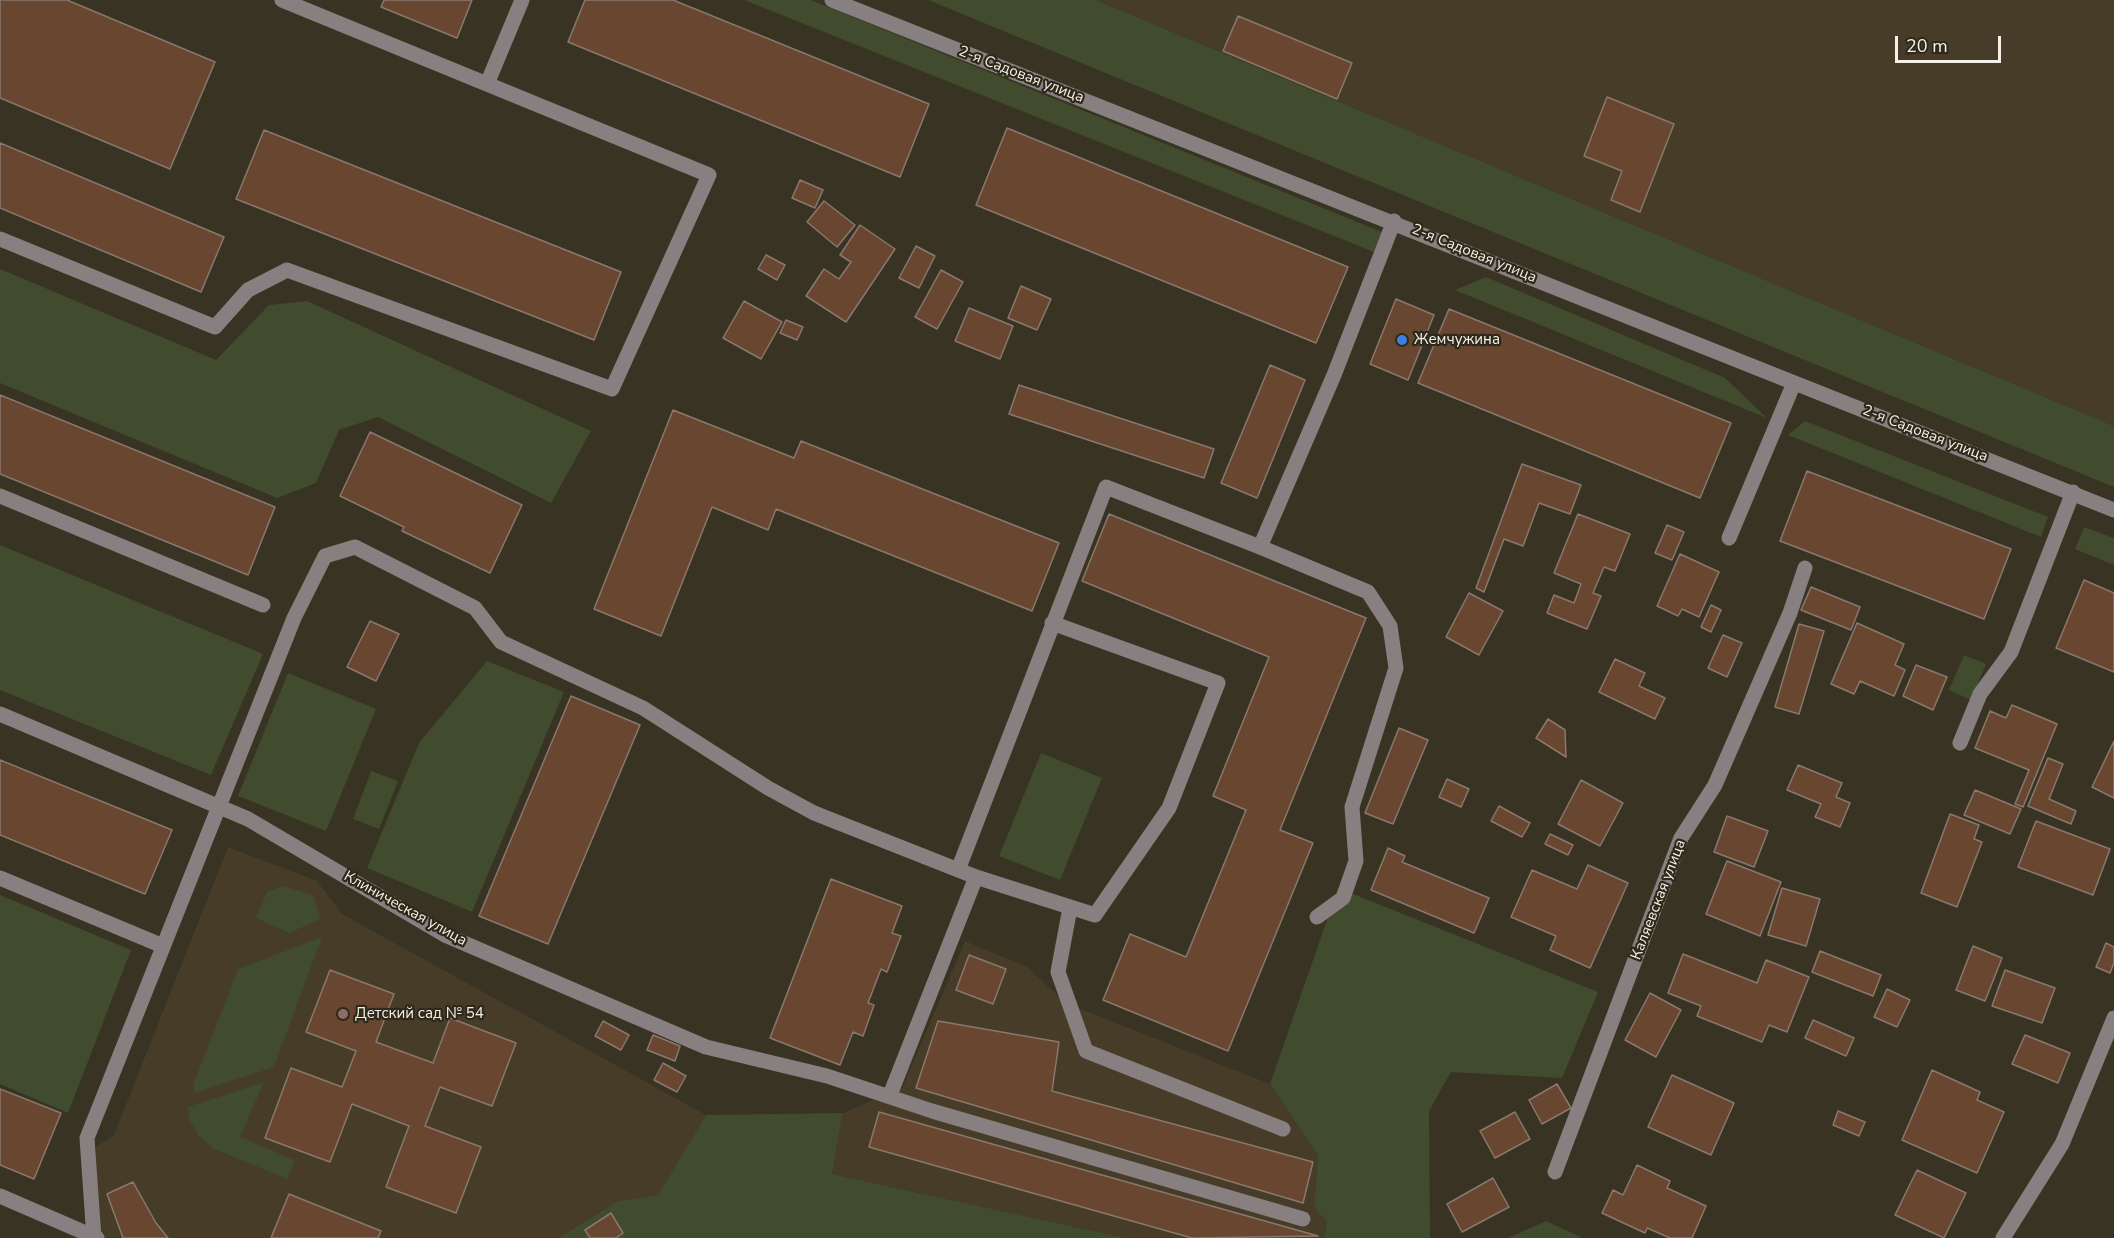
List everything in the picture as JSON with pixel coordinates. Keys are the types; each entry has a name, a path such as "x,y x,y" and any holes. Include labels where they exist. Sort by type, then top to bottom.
{"street":[{"path":"0,239 215,327 248,290 287,270 612,389 709,175 282,0"},
{"path":"487,84 522,0"},
{"name":"2-я Садовая улица","path":"832,0 2114,510"},
{"path":"1260,547 1334,375 1394,222"},
{"path":"1729,538 1794,383"},
{"path":"958,870 1106,487 1368,592 1390,626 1396,668 1352,807 1356,861 1343,898 1317,917"},
{"path":"1960,743 1980,694 2011,652 2073,492"},
{"path":"0,496 263,605"},
{"path":"0,1196 96,1237 87,1138 294,618 325,556 355,547 475,608 501,642 643,708 768,788 814,813 976,877 1095,915 1169,808 1218,683 1052,623"},
{"name":"Каляевская улица","path":"1555,1172 1681,838 1715,785 1790,613 1805,568"},
{"name":"Клиническая улица","path":"0,714 248,819 445,935 706,1047 827,1076 890,1095 932,1111 1303,1220"},
{"path":"890,1095 976,877"},
{"path":"0,878 163,946"},
{"path":"1070,908 1058,972 1086,1051 1283,1129"},
{"path":"2003,1238 2062,1144 2114,1018"}],"shaded area":[{"path":"1096,0 2114,0 2114,426"},
{"name":"Детский сад № 54","path":"228,847 317,881 342,914 706,1115 658,1195 618,1201 558,1238 97,1238 96,1147 114,1135"},
{"path":"965,941 1027,967 1066,1003 1270,1084 1318,1155 1314,1206 1327,1222 1324,1238 1126,1238 832,1174 843,1113 902,1088"}],"green space":[{"path":"744,0 811,0 1382,232 1374,252"},
{"path":"928,0 1096,0 2114,426 2114,487"},
{"path":"0,269 216,360 269,305 307,301 591,431 551,503 378,417 339,430 316,483 277,498 0,383"},
{"path":"1486,277 1725,378 1767,418 1455,290"},
{"path":"1805,421 2048,517 2041,537 1788,435"},
{"path":"2084,527 2114,538 2114,565 2075,549"},
{"path":"0,545 263,654 211,775 0,690"},
{"path":"1964,655 1986,664 1971,700 1949,690"},
{"path":"487,661 564,692 472,912 367,868 419,743"},
{"path":"288,673 376,709 326,831 238,796"},
{"path":"1041,753 1102,778 1060,880 999,856"},
{"path":"371,771 398,781 379,829 353,819"},
{"path":"283,886 313,895 321,919 289,933 256,918 267,892"},
{"path":"1338,888 1598,992 1562,1078 1451,1072 1429,1111 1430,1238 1324,1238 1327,1222 1314,1207 1318,1155 1270,1084"},
{"path":"0,895 131,950 68,1113 0,1084"},
{"path":"322,937 274,1067 195,1093 193,1085 238,969"},
{"path":"264,1082 240,1137 295,1160 287,1179 214,1149 199,1136 189,1119 188,1107"},
{"path":"843,1113 832,1174 1126,1238 558,1238 618,1201 658,1195 706,1115"},
{"path":"1546,1221 1583,1238 1508,1238"}],"building":[{"path":"0,0 67,0 215,62 170,169 0,98"},
{"path":"384,0 472,0 457,38 381,7"},
{"path":"585,0 673,0 929,104 900,177 568,42"},
{"path":"1238,16 1352,63 1337,99 1223,51"},
{"path":"1607,97 1674,124 1640,212 1611,200 1622,171 1584,156"},
{"path":"1007,128 1348,267 1316,343 976,205"},
{"path":"264,130 621,272 594,340 236,199"},
{"path":"0,143 224,237 201,292 0,208"},
{"path":"800,180 823,190 815,208 792,198"},
{"path":"824,201 855,225 837,247 807,222"},
{"path":"860,225 895,249 846,322 806,296 824,269 839,279 851,262 840,255"},
{"path":"916,246 935,256 919,288 899,278"},
{"path":"766,255 785,265 777,280 758,269"},
{"path":"941,270 963,282 937,329 915,317"},
{"path":"1021,286 1051,299 1037,330 1008,318"},
{"name":"Жемчужина","path":"1396,299 1434,315 1408,380 1370,364"},
{"path":"744,301 782,322 761,359 723,338"},
{"path":"969,308 1013,326 1000,359 955,341"},
{"path":"1449,309 1731,423 1700,498 1418,383"},
{"path":"786,320 803,327 797,340 780,333"},
{"path":"1270,365 1305,380 1257,498 1221,483"},
{"path":"1019,385 1214,449 1204,478 1009,414"},
{"path":"0,395 275,507 248,575 0,474"},
{"path":"673,410 794,458 801,441 1059,543 1032,611 776,509 768,530 712,507 661,636 594,609"},
{"path":"370,432 522,505 490,573 402,531 404,527 340,496"},
{"path":"1522,464 1581,485 1570,514 1539,503 1523,546 1504,539 1484,592 1476,588"},
{"path":"1807,471 2011,549 1984,619 1780,541"},
{"path":"1109,514 1366,618 1280,830 1313,843 1228,1051 1103,1000 1130,934 1186,957 1246,810 1213,796 1269,657 1082,581"},
{"path":"1578,514 1630,534 1615,571 1604,567 1593,593 1601,596 1587,629 1547,613 1554,595 1574,603 1581,584 1554,573"},
{"path":"1667,525 1684,532 1672,560 1655,553"},
{"path":"1680,554 1719,572 1699,617 1682,609 1678,616 1657,606"},
{"path":"2084,580 2114,593 2114,672 2056,648"},
{"path":"1811,587 1860,607 1851,630 1801,610"},
{"path":"1469,593 1503,611 1479,655 1446,637"},
{"path":"1711,605 1721,610 1711,632 1701,627"},
{"path":"370,621 399,634 376,681 347,667"},
{"path":"1857,623 1904,644 1895,665 1905,670 1894,696 1860,681 1854,694 1831,684"},
{"path":"1799,624 1824,631 1799,714 1775,707"},
{"path":"1723,635 1742,643 1727,677 1708,668"},
{"path":"1615,659 1645,673 1639,686 1665,698 1655,719 1599,692"},
{"path":"1916,665 1947,677 1933,710 1903,696"},
{"path":"571,696 640,725 548,944 479,916"},
{"path":"2012,705 2057,724 2023,807 2015,804 2029,770 1975,748 1990,711 2006,718"},
{"path":"1548,719 1565,730 1566,757 1536,738"},
{"path":"1399,728 1428,740 1393,824 1365,813"},
{"path":"2114,741 2114,798 2092,787"},
{"path":"2048,758 2063,764 2049,799 2076,811 2071,824 2028,806"},
{"path":"0,760 172,830 145,894 0,835"},
{"path":"1798,765 1842,783 1836,797 1850,803 1840,827 1815,817 1821,804 1787,790"},
{"path":"1447,779 1469,789 1461,807 1439,797"},
{"path":"1581,780 1623,803 1600,846 1558,824"},
{"path":"1975,790 2021,809 2010,834 1964,815"},
{"path":"1499,806 1530,823 1522,837 1491,821"},
{"path":"1950,814 1979,825 1974,839 1982,842 1957,907 1921,893"},
{"path":"1727,816 1768,831 1754,867 1714,852"},
{"path":"2036,821 2110,849 2093,895 2018,867"},
{"path":"1550,834 1573,845 1568,855 1545,844"},
{"path":"1388,848 1405,856 1402,862 1489,898 1474,933 1371,890"},
{"path":"1727,861 1781,882 1760,936 1706,914"},
{"path":"1588,865 1628,883 1590,968 1550,950 1556,936 1511,917 1532,870 1577,889"},
{"path":"831,879 902,906 892,933 901,936 887,972 881,969 868,1003 874,1005 863,1036 853,1032 840,1065 770,1038"},
{"path":"1782,888 1820,899 1806,946 1768,935"},
{"path":"2106,943 2114,947 2114,963 2110,973 2096,967"},
{"path":"1973,946 2002,958 1985,1001 1956,990"},
{"path":"1820,951 1881,975 1873,996 1812,972"},
{"path":"1683,954 1757,983 1766,960 1809,977 1787,1032 1769,1025 1762,1042 1697,1016 1701,1006 1668,993"},
{"path":"969,955 1006,969 993,1004 956,990"},
{"path":"330,970 394,994 376,1042 433,1063 450,1018 516,1043 492,1106 440,1087 425,1126 481,1147 456,1213 386,1187 409,1126 352,1104 330,1162 265,1138 291,1068 342,1087 356,1051 306,1032"},
{"path":"2005,970 2055,988 2042,1023 1992,1006"},
{"path":"1887,989 1910,1000 1897,1027 1874,1017"},
{"path":"1650,993 1681,1010 1656,1057 1625,1040"},
{"path":"1813,1020 1854,1038 1846,1056 1805,1038"},
{"path":"603,1021 629,1035 621,1050 595,1036"},
{"path":"938,1021 1059,1042 1052,1091 1313,1162 1303,1203 916,1088"},
{"path":"653,1035 680,1046 675,1061 647,1050"},
{"path":"2025,1035 2070,1053 2058,1083 2012,1064"},
{"path":"663,1063 686,1076 677,1092 654,1080"},
{"path":"1932,1070 1980,1092 1977,1100 2004,1112 1977,1173 1902,1140"},
{"path":"1672,1075 1734,1103 1711,1155 1648,1127"},
{"path":"1557,1084 1571,1108 1542,1124 1529,1100"},
{"path":"0,1089 61,1113 34,1179 0,1165"},
{"path":"1838,1111 1865,1122 1859,1136 1833,1125"},
{"path":"879,1112 1318,1236 1192,1238 869,1147"},
{"path":"1515,1112 1530,1139 1495,1158 1480,1131"},
{"path":"1637,1165 1670,1181 1667,1188 1706,1206 1692,1238 1670,1238 1647,1228 1645,1233 1602,1213 1613,1190 1623,1195"},
{"path":"1917,1170 1966,1193 1944,1238 1895,1215"},
{"path":"1493,1178 1509,1207 1462,1232 1447,1204"},
{"path":"133,1182 156,1223 168,1238 123,1238 107,1194"},
{"path":"289,1194 381,1231 378,1238 271,1238"},
{"path":"611,1213 623,1233 616,1238 590,1238 585,1230"}],"place":[{"name":"Жемчужина","path":"1402,340"},
{"name":"Детский сад № 54","path":"343,1014"}]}
